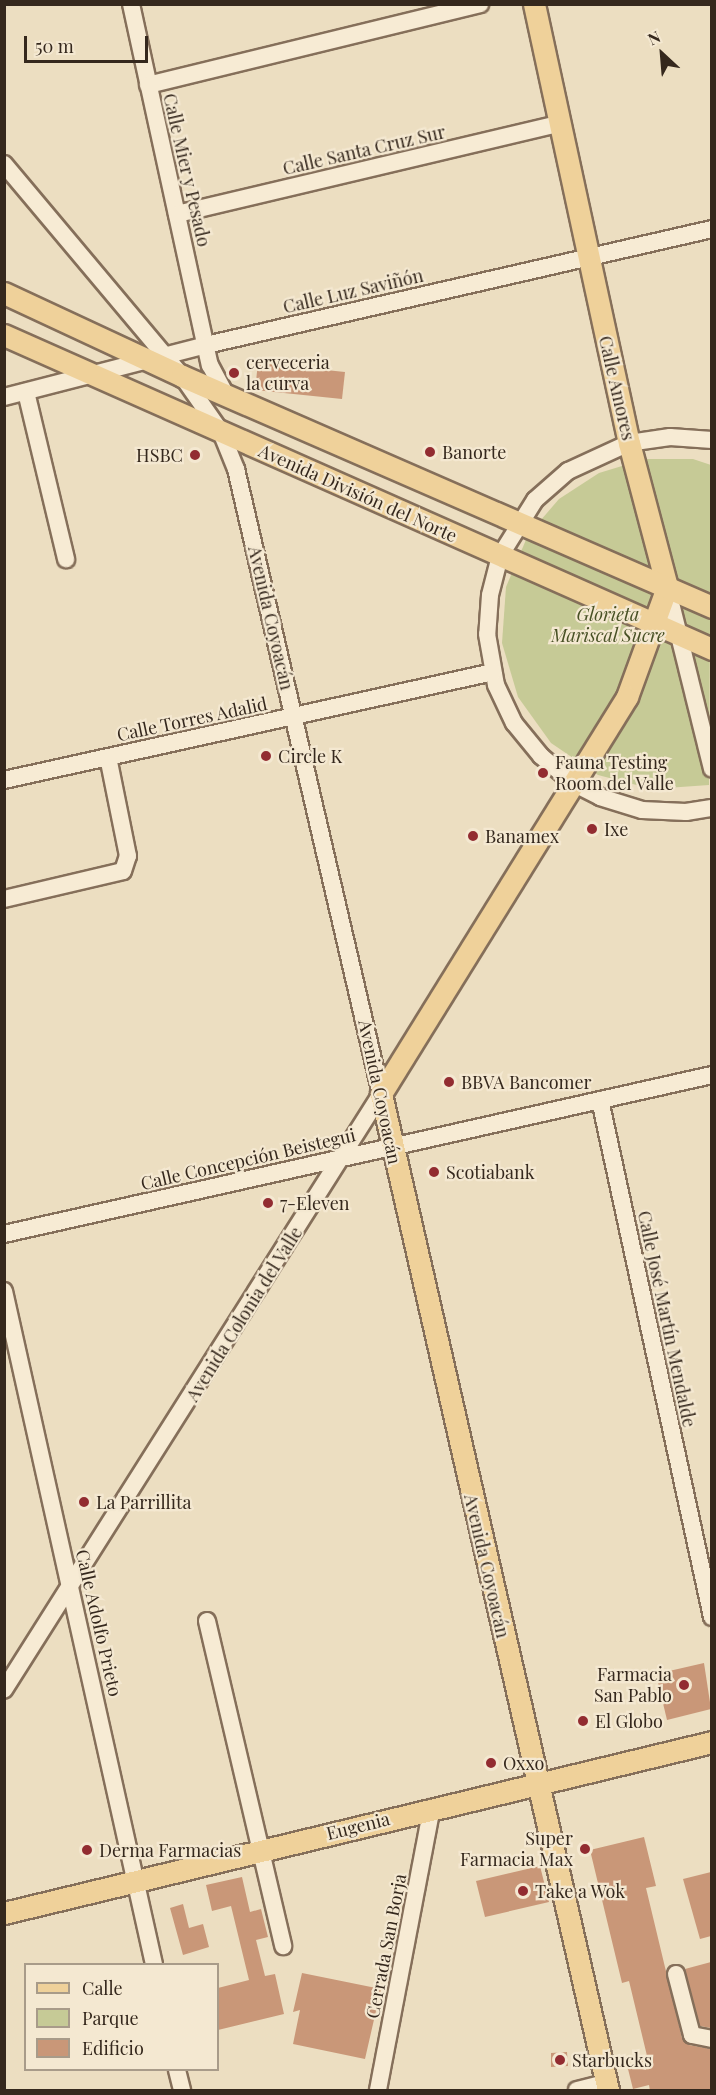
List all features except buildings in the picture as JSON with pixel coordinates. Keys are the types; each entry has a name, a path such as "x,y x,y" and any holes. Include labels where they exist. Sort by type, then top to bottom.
{"main road":[{"name":"Calle Amores","path":"534,4 629,443 667,588"},
{"name":"Avenida División del Norte","path":"4,293 157,357 182,376 711,607"},
{"name":"Avenida División del Norte","path":"4,335 95,373 221,432 711,649"},
{"name":"Avenida Colonia del Valle","path":"381,1094 627,697 667,588"},
{"name":"Avenida Coyoacán","path":"381,1094 391,1147 607,2087"},
{"name":"Eugenia","path":"4,1913 711,1742"}],"street":[{"name":"Calle Mier y Pesado","path":"131,4 210,365 226,395"},
{"path":"148,85 480,4"},
{"name":"Calle Santa Cruz Sur","path":"177,214 559,124"},
{"path":"4,164 157,357"},
{"name":"Calle Luz Saviñón","path":"4,397 206,345 711,229"},
{"path":"182,376 201,362 206,345"},
{"name":"Avenida Coyoacán","path":"182,376 221,432 236,469 381,1094"},
{"path":"26,392 66,559"},
{"path":"711,440 670,437 629,443 568,471 535,500 518,522 500,556 490,595 487,634 493,672 514,723 541,756 573,783 600,797 642,810 686,812 711,808"},
{"name":"Calle Amores","path":"667,588 711,770"},
{"name":"Calle Torres Adalid","path":"4,780 493,672"},
{"path":"4,899 123,871 128,856 108,757"},
{"name":"Calle Concepción Beistegui","path":"4,1234 711,1075"},
{"name":"Avenida Colonia del Valle","path":"4,1690 381,1094"},
{"name":"Calle José Martín Mendalde","path":"600,1100 711,1617"},
{"name":"Calle Adolfo Prieto","path":"4,1291 154,1963"},
{"path":"207,1621 283,1946"},
{"name":"Cerrada San Borja","path":"378,2091 432,1808"},
{"path":"676,1974 692,2035 711,2039"},
{"path":"177,2071 182,2091"},
{"path":"577,2091 607,2087"}],"green space":[{"name":"Glorieta Mariscal Sucre","path":"645,459 693,459 711,465 709,785 652,789 598,775 551,743 518,697 502,643 506,587 528,535 559,499 599,473"}],"place":[{"name":"cerveceria la curva","path":"234,373"},
{"name":"Banorte","path":"430,452"},
{"name":"HSBC","path":"195,455"},
{"name":"Circle K","path":"266,756"},
{"name":"Fauna Testing Room del Valle","path":"543,773"},
{"name":"Ixe","path":"592,829"},
{"name":"Banamex","path":"473,836"},
{"name":"BBVA Bancomer","path":"449,1082"},
{"name":"Scotiabank","path":"434,1172"},
{"name":"7-Eleven","path":"268,1203"},
{"name":"La Parrillita","path":"84,1502"},
{"name":"Farmacia San Pablo","path":"684,1685"},
{"name":"El Globo","path":"583,1721"},
{"name":"Oxxo","path":"491,1763"},
{"name":"Super Farmacia Max","path":"585,1849"},
{"name":"Derma Farmacias","path":"87,1850"},
{"name":"Take a Wok","path":"523,1891"},
{"name":"Starbucks","path":"560,2060"}]}
